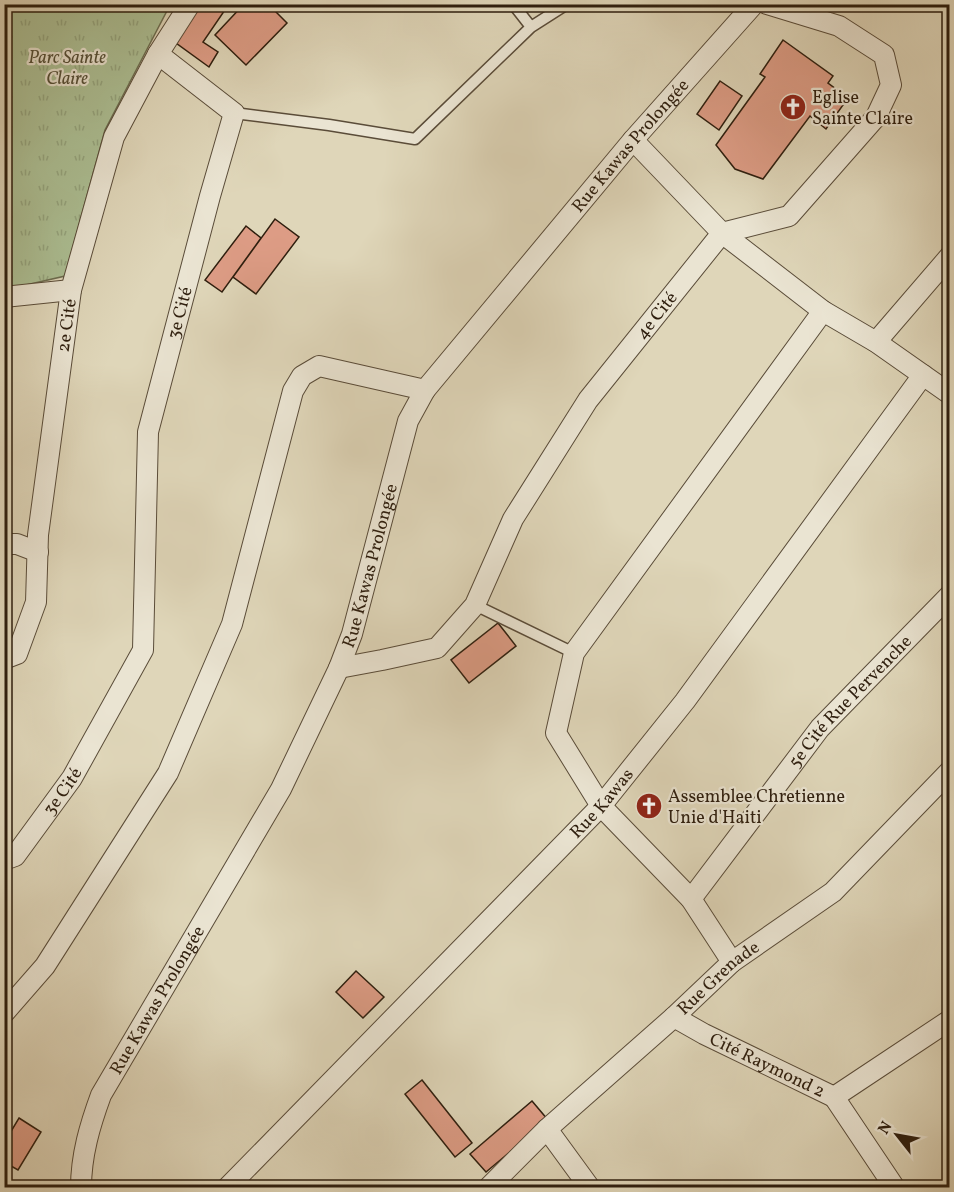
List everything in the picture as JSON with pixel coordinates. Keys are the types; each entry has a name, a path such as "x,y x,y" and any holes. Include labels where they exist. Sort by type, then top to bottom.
{"street":[{"name":"2e Cité","path":"4,659 17,654 36,602 40,524 71,290 114,137 158,54 190,4"},
{"name":"Rue Kawas Prolongée","path":"81,1188 81,1172 89,1127 101,1095 281,789 339,668 352,634 408,421 425,390 633,140 753,4"},
{"path":"722,233 789,216 876,117 891,85 884,55 839,26 766,4"},
{"path":"158,54 234,113"},
{"name":"3e Cité","path":"4,860 15,856 72,778 143,650 148,432 234,113"},
{"path":"633,140 722,233 824,311 876,342 950,394"},
{"name":"4e Cité","path":"339,668 437,648 475,605 513,519 588,400 722,233"},
{"path":"876,342 950,255"},
{"path":"4,297 71,290"},
{"path":"732,962 690,899 601,806 556,734 574,653 824,311"},
{"path":"4,1012 45,966 168,773 232,624 293,391 302,376 319,366 425,390"},
{"name":"Rue Kawas","path":"227,1188 601,806 685,701 923,375"},
{"path":"4,544 16,544 38,552"},
{"name":"5e Cité Rue Pervenche","path":"690,899 820,728 946,606"},
{"name":"Rue Grenade","path":"488,1188 547,1129 674,1017 732,962 833,892 950,771"},
{"name":"Cité Raymond 2","path":"674,1017 834,1097 950,1020"},
{"path":"834,1097 895,1188"},
{"path":"547,1129 590,1188"}],"lane":[{"path":"513,4 531,27"},
{"path":"234,113 329,124 415,139 531,27 567,4"},
{"path":"475,605 574,653"}],"green space":[{"name":"Parc Sainte Claire","path":"5,5 170,5 105,130 65,276 13,288 5,288"}],"building":[{"path":"201,4 229,4 203,42 218,52 209,67 176,43"},
{"path":"244,4 268,4 287,23 246,65 215,35"},
{"name":"Eglise Sainte Claire","path":"783,40 833,76 828,83 848,98 826,129 810,116 763,179 735,169 716,145 765,77 760,74"},
{"path":"720,81 742,96 719,130 697,114"},
{"path":"275,219 299,237 256,294 233,277"},
{"path":"246,226 261,238 222,292 205,280"},
{"path":"498,623 516,646 469,683 451,660"},
{"path":"356,971 384,997 363,1018 336,992"},
{"path":"422,1080 472,1143 455,1157 405,1094"},
{"path":"532,1101 548,1120 486,1172 470,1154"},
{"path":"19,1118 41,1132 18,1170 4,1162 4,1143"}],"place":[{"name":"Eglise Sainte Claire","path":"793,107"},
{"name":"Assemblee Chretienne Unie d'Haiti","path":"649,806"}]}
